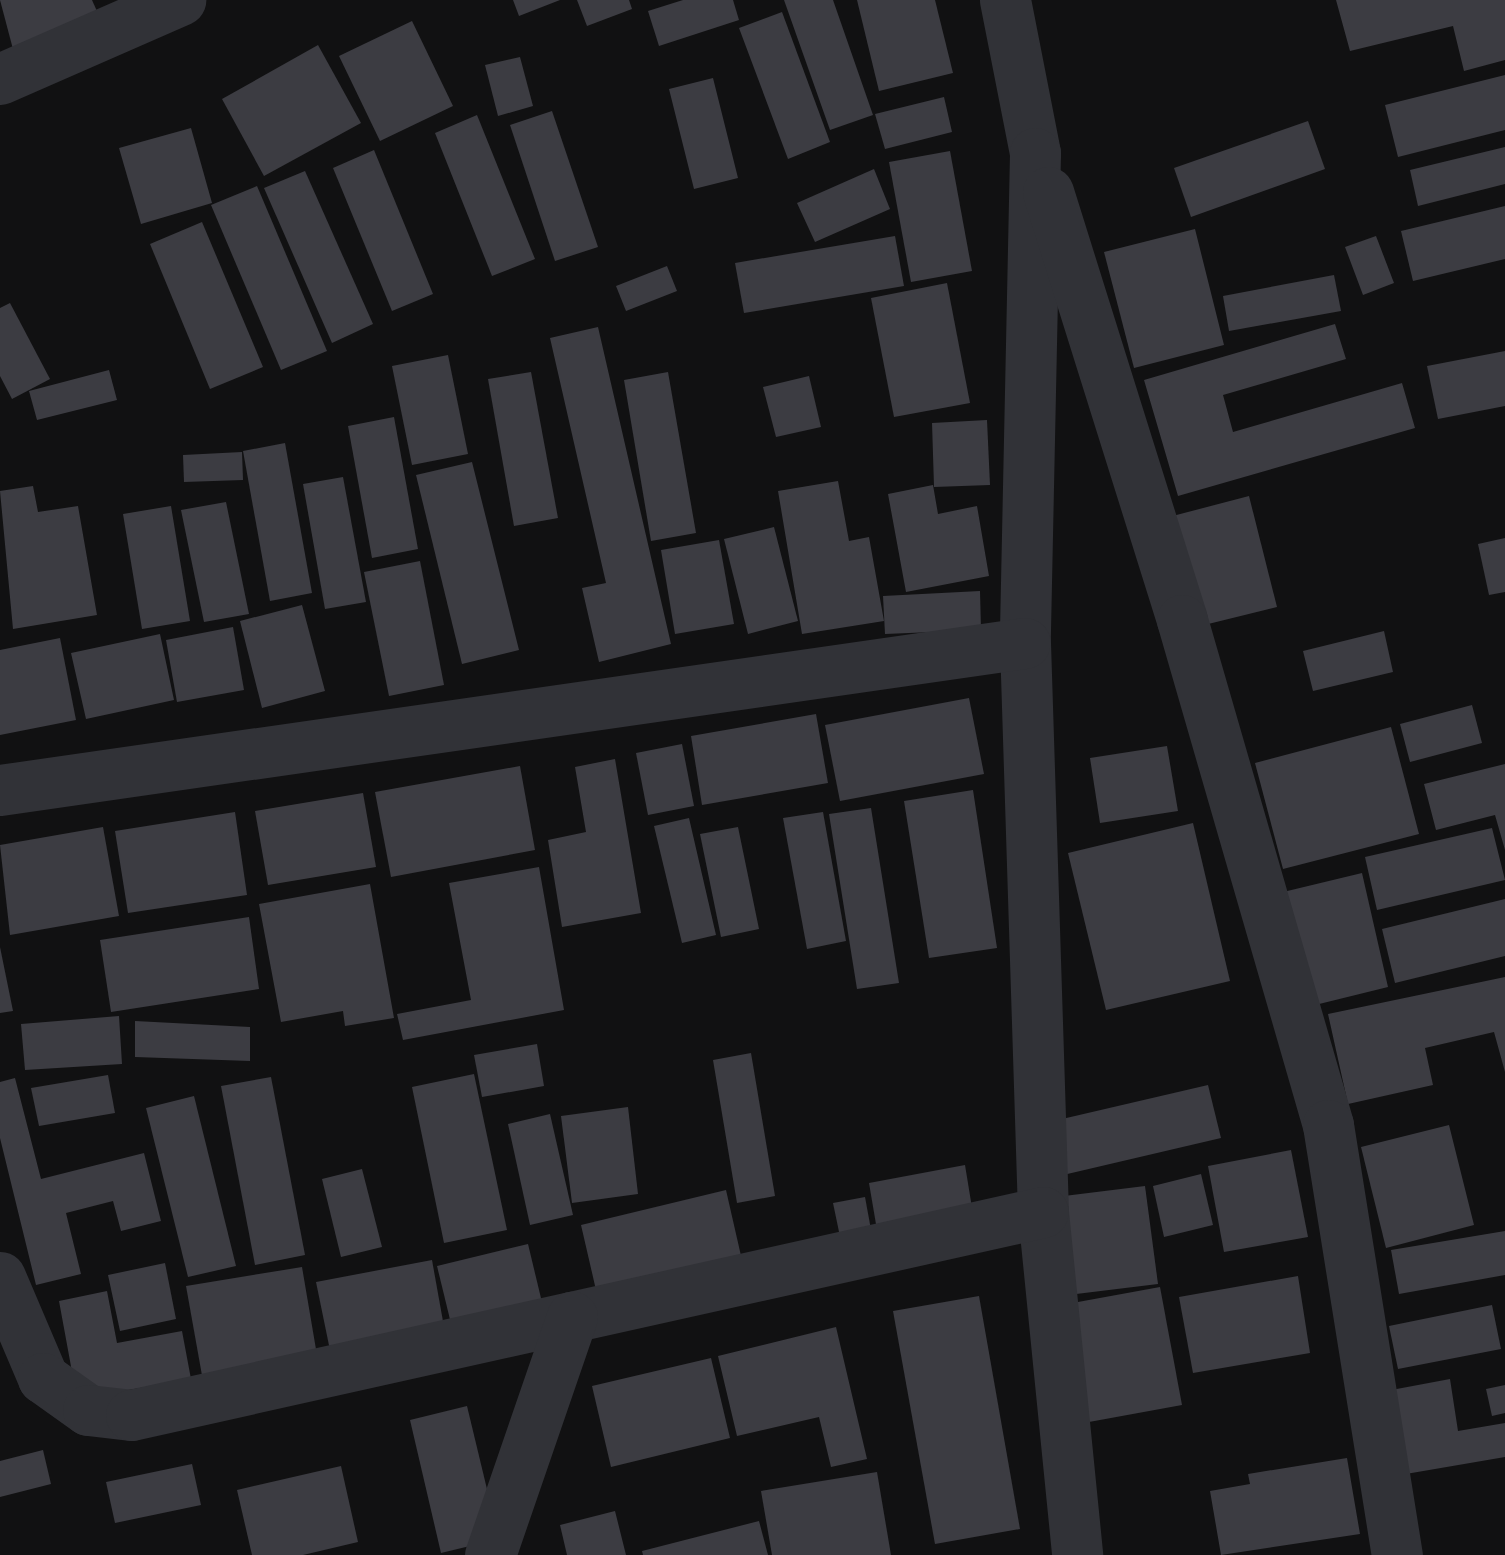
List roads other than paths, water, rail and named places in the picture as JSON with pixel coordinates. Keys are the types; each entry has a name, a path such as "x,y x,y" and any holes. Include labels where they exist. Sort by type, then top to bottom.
{"street":[{"path":"0,79 180,0"},
{"path":"1005,0 1035,153 1183,620 1328,1125 1397,1555"},
{"path":"1035,153 1025,644 1042,1212 1074,1554"},
{"path":"0,790 1025,644"},
{"path":"0,1277 43,1378 88,1410 131,1414 1042,1212"},
{"path":"490,1555 572,1317"}]}
